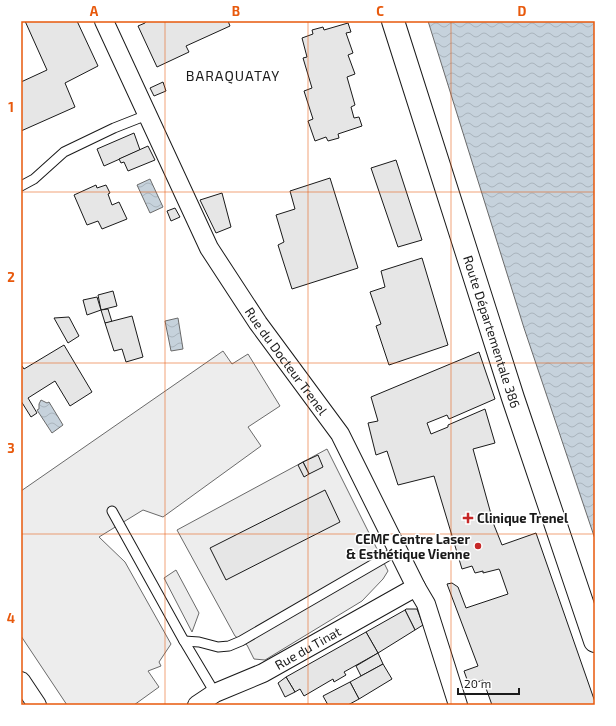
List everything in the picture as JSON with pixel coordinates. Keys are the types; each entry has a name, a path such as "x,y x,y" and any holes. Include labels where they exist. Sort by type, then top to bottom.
{"main road":[{"name":"Route Départementale 386","path":"392,21 513,398 595,641"}],"street":[{"name":"Rue du Docteur Trenel","path":"104,21 209,248 258,323 340,434 416,587 426,604 458,705"},
{"name":"Rue du Tinat","path":"197,705 215,693 263,674 416,587"},
{"path":"21,681 37,705"}],"lane":[{"path":"21,186 34,179 64,152 114,128 147,115"},
{"path":"112,511 184,641 215,693"},
{"path":"184,641 199,642 218,647 229,646 241,641 398,550"}],"shaded area":[{"path":"223,351 232,364 248,354 280,406 248,427 261,446 163,517 143,510 99,537 125,562 171,644 159,662 161,666 148,671 159,687 134,705 67,705 21,636 21,491"},
{"path":"327,449 388,571 383,579 362,601 265,660 254,659 247,645 235,636 177,530"},
{"path":"176,570 199,613 192,632 164,578"}],"water":[{"path":"428,21 595,21 595,539 524,328"},
{"path":"150,179 163,207 150,213 137,185"},
{"path":"178,318 183,349 171,351 165,321"},
{"path":"41,400 47,403 49,402 63,425 52,433 37,410 39,409"}],"building":[{"path":"25,21 77,21 98,66 65,83 75,107 21,131 21,82 47,70"},
{"path":"146,21 228,21 230,26 186,46 189,52 157,67 138,26"},
{"path":"348,23 351,32 346,33 353,53 348,55 355,74 347,77 355,105 351,107 354,118 359,117 362,126 338,134 339,138 328,141 326,137 315,141 308,121 313,119 304,91 312,88 303,58 307,57 302,38 313,34 312,30 323,27 324,30"},
{"path":"163,82 166,91 154,96 150,88"},
{"path":"134,133 140,150 104,166 97,149"},
{"path":"148,146 155,160 128,171 124,162 121,163 119,159"},
{"path":"396,160 422,240 398,247 371,168"},
{"path":"330,178 358,268 292,289 278,245 284,242 276,215 295,209 290,191"},
{"path":"96,185 97,188 106,185 110,193 108,194 112,205 119,202 127,219 102,229 98,221 87,225 74,195"},
{"path":"222,193 231,227 216,233 200,200"},
{"path":"175,208 180,217 171,221 167,211"},
{"path":"422,258 448,345 389,365 376,326 381,324 370,292 385,287 381,271"},
{"path":"113,291 117,306 101,310 98,295"},
{"path":"97,297 101,310 87,315 83,300"},
{"path":"108,309 112,322 105,323 101,310"},
{"path":"132,316 143,357 126,362 122,349 114,351 105,323"},
{"path":"69,317 79,336 68,343 54,318"},
{"path":"64,345 92,392 70,406 55,381 28,398 37,413 31,417 21,401 21,367 22,366 24,369"},
{"name":"Clinique Trenel","path":"479,352 495,399 449,419 447,415 427,423 431,434 485,409 495,443 473,449 494,525 502,545 536,533 595,705 492,705 483,680 469,685 464,671 478,666 447,584 452,583 458,587 466,608 508,594 500,571 499,569 483,573 483,571 475,573 472,566 462,569 434,476 398,485 387,451 376,455 368,423 378,421 371,397"},
{"path":"318,455 323,467 309,474 303,462"},
{"path":"303,462 309,474 304,477 298,465"},
{"path":"325,490 340,522 226,580 210,548"},
{"path":"417,609 423,625 415,630 405,610"},
{"path":"405,610 415,630 378,653 366,632"},
{"path":"366,632 378,653 344,672 346,675 334,682 333,679 304,696 300,689 295,692 286,677"},
{"path":"378,653 383,664 361,676 356,666"},
{"path":"383,664 392,679 359,699 350,682"},
{"path":"286,677 295,692 285,697 278,683"},
{"path":"350,682 359,699 348,705 328,705 323,696"}],"place":[{"name":"Clinique Trenel","path":"468,518"},
{"name":"CEMF Centre Laser & Esthétique Vienne","path":"478,546"}],"district":[{"name":"BARAQUATAY","path":"233,76"}]}
